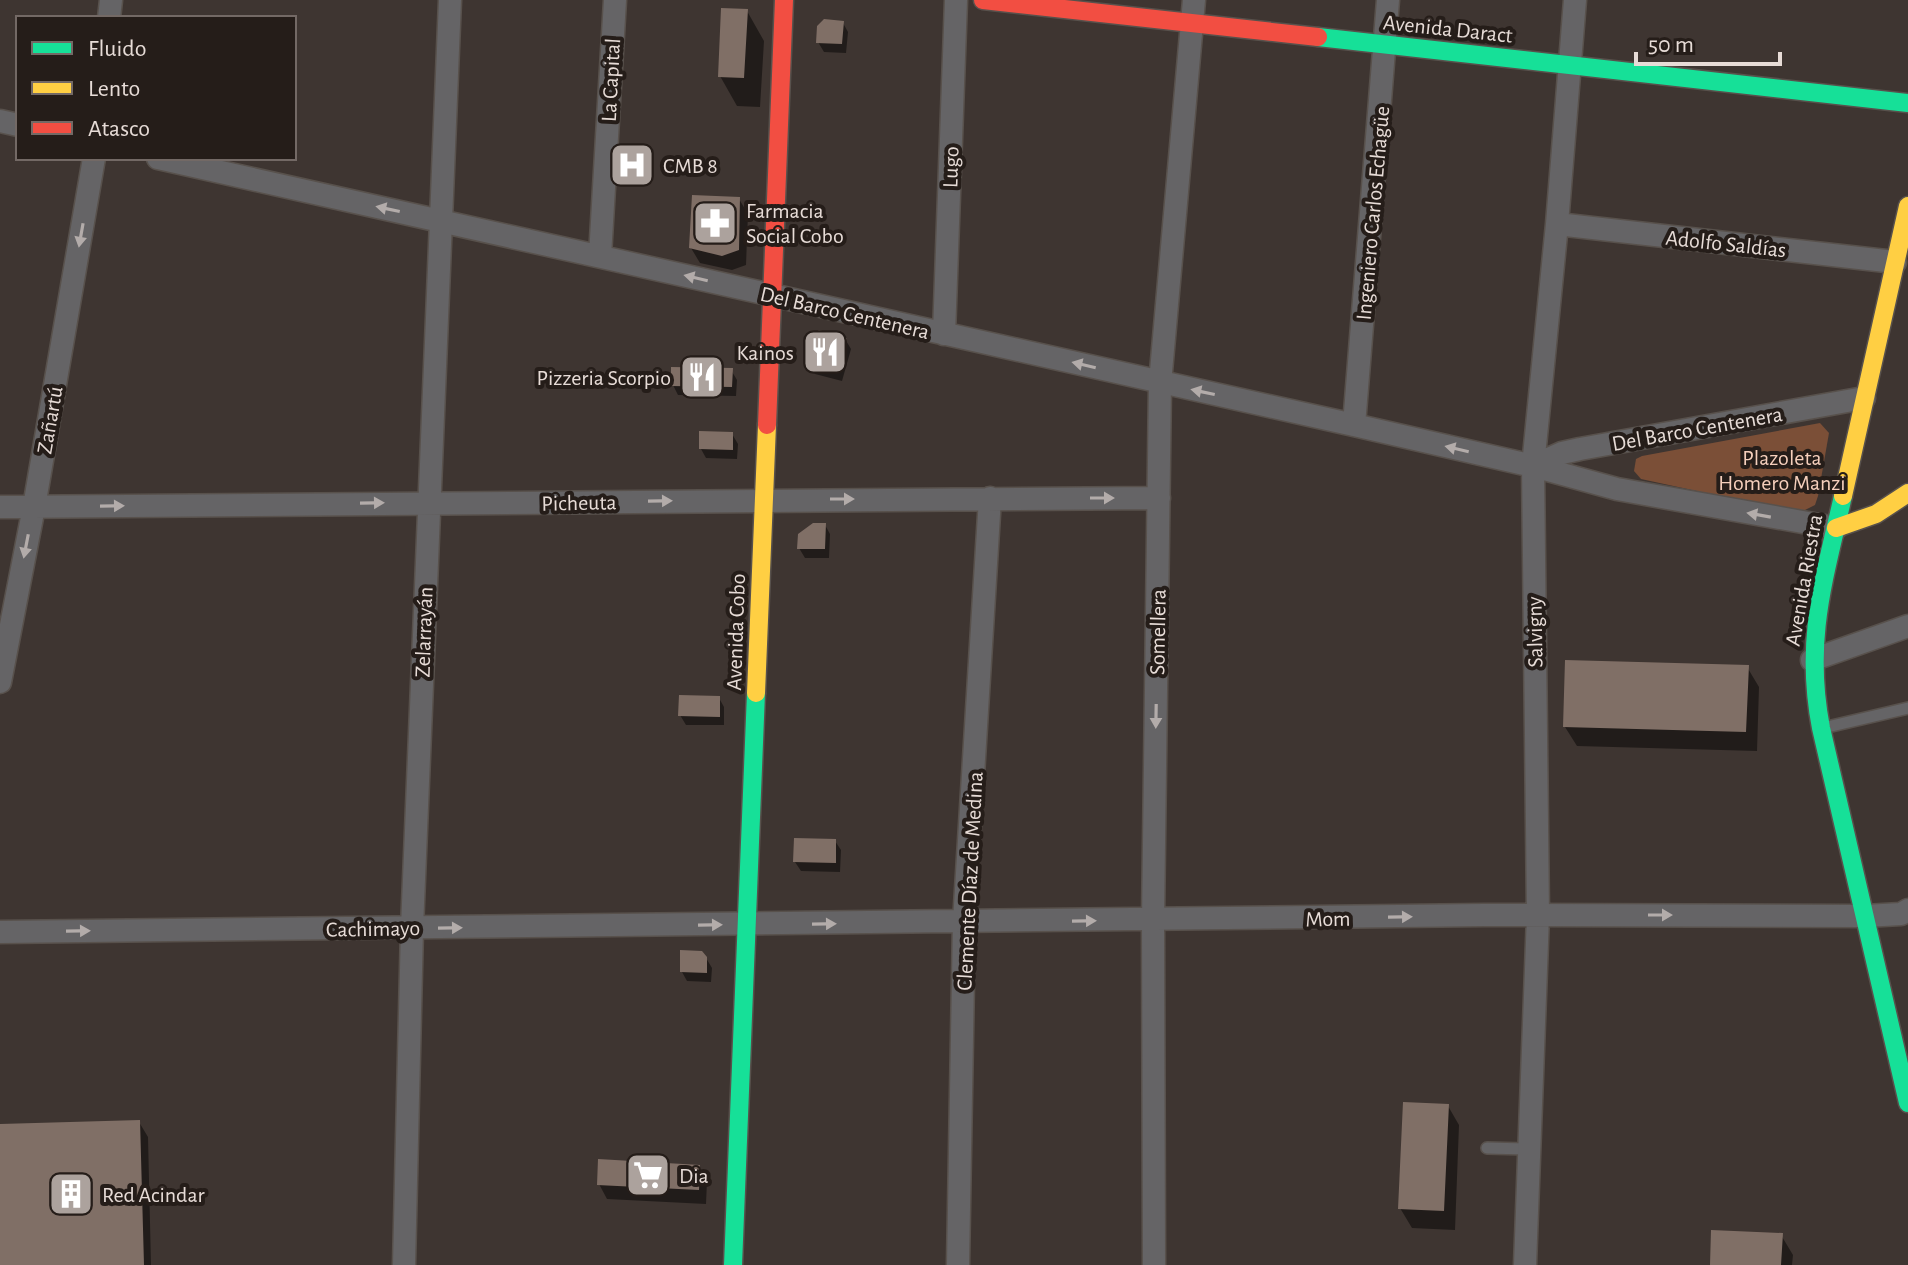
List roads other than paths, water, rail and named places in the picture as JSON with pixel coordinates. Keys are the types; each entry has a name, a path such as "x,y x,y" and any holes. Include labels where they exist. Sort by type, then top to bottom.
{"main road":[{"name":"Avenida Cobo","path":"733,1265 784,0"},
{"name":"Avenida Daract","path":"983,0 1908,103"},
{"name":"Avenida Riestra","path":"1908,206 1815,625 1812,660 1821,728 1908,1103"},
{"path":"1836,528 1876,514 1908,493"}],"street":[{"name":"Zelarrayán","path":"404,1265 412,928 450,0"},
{"name":"La Capital","path":"600,256 615,0"},
{"name":"Lugo","path":"944,334 956,0"},
{"name":"Somellera","path":"1154,1265 1153,920 1160,383 1194,0"},
{"name":"Ingeniero Carlos Echagüe","path":"1354,425 1388,0"},
{"name":"Salvigny","path":"1525,1265 1538,915 1533,466 1575,0"},
{"name":"Zañartú","path":"0,682 34,507 94,160"},
{"name":"Del Barco Centenera","path":"167,160 1354,425 1533,466 1617,489 1836,528"},
{"name":"Adolfo Saldías","path":"1557,224 1895,262"},
{"name":"Del Barco Centenera","path":"1533,466 1580,449 1864,398"},
{"name":"Clemente Díaz de Medina","path":"958,1265 964,922 990,498"},
{"name":"Picheuta","path":"0,507 1159,498"},
{"path":"1812,660 1908,626"},
{"name":"Mom","path":"746,925 1538,915 1865,916 1901,914 1908,910"},
{"name":"Cachimayo","path":"0,932 746,925"}],"lane":[{"path":"1821,728 1908,708"},
{"path":"1487,1148 1529,1149"}],"place":[{"name":"CMB 8","path":"632,165"},
{"name":"Farmacia Social Cobo","path":"715,223"},
{"name":"Kainos","path":"825,352"},
{"name":"Pizzeria Scorpio","path":"702,377"},
{"name":"Dia","path":"648,1175"},
{"name":"Red Acindar","path":"71,1194"}],"park label":[{"name":"Plazoleta Homero Manzi","path":"1782,470"}]}
